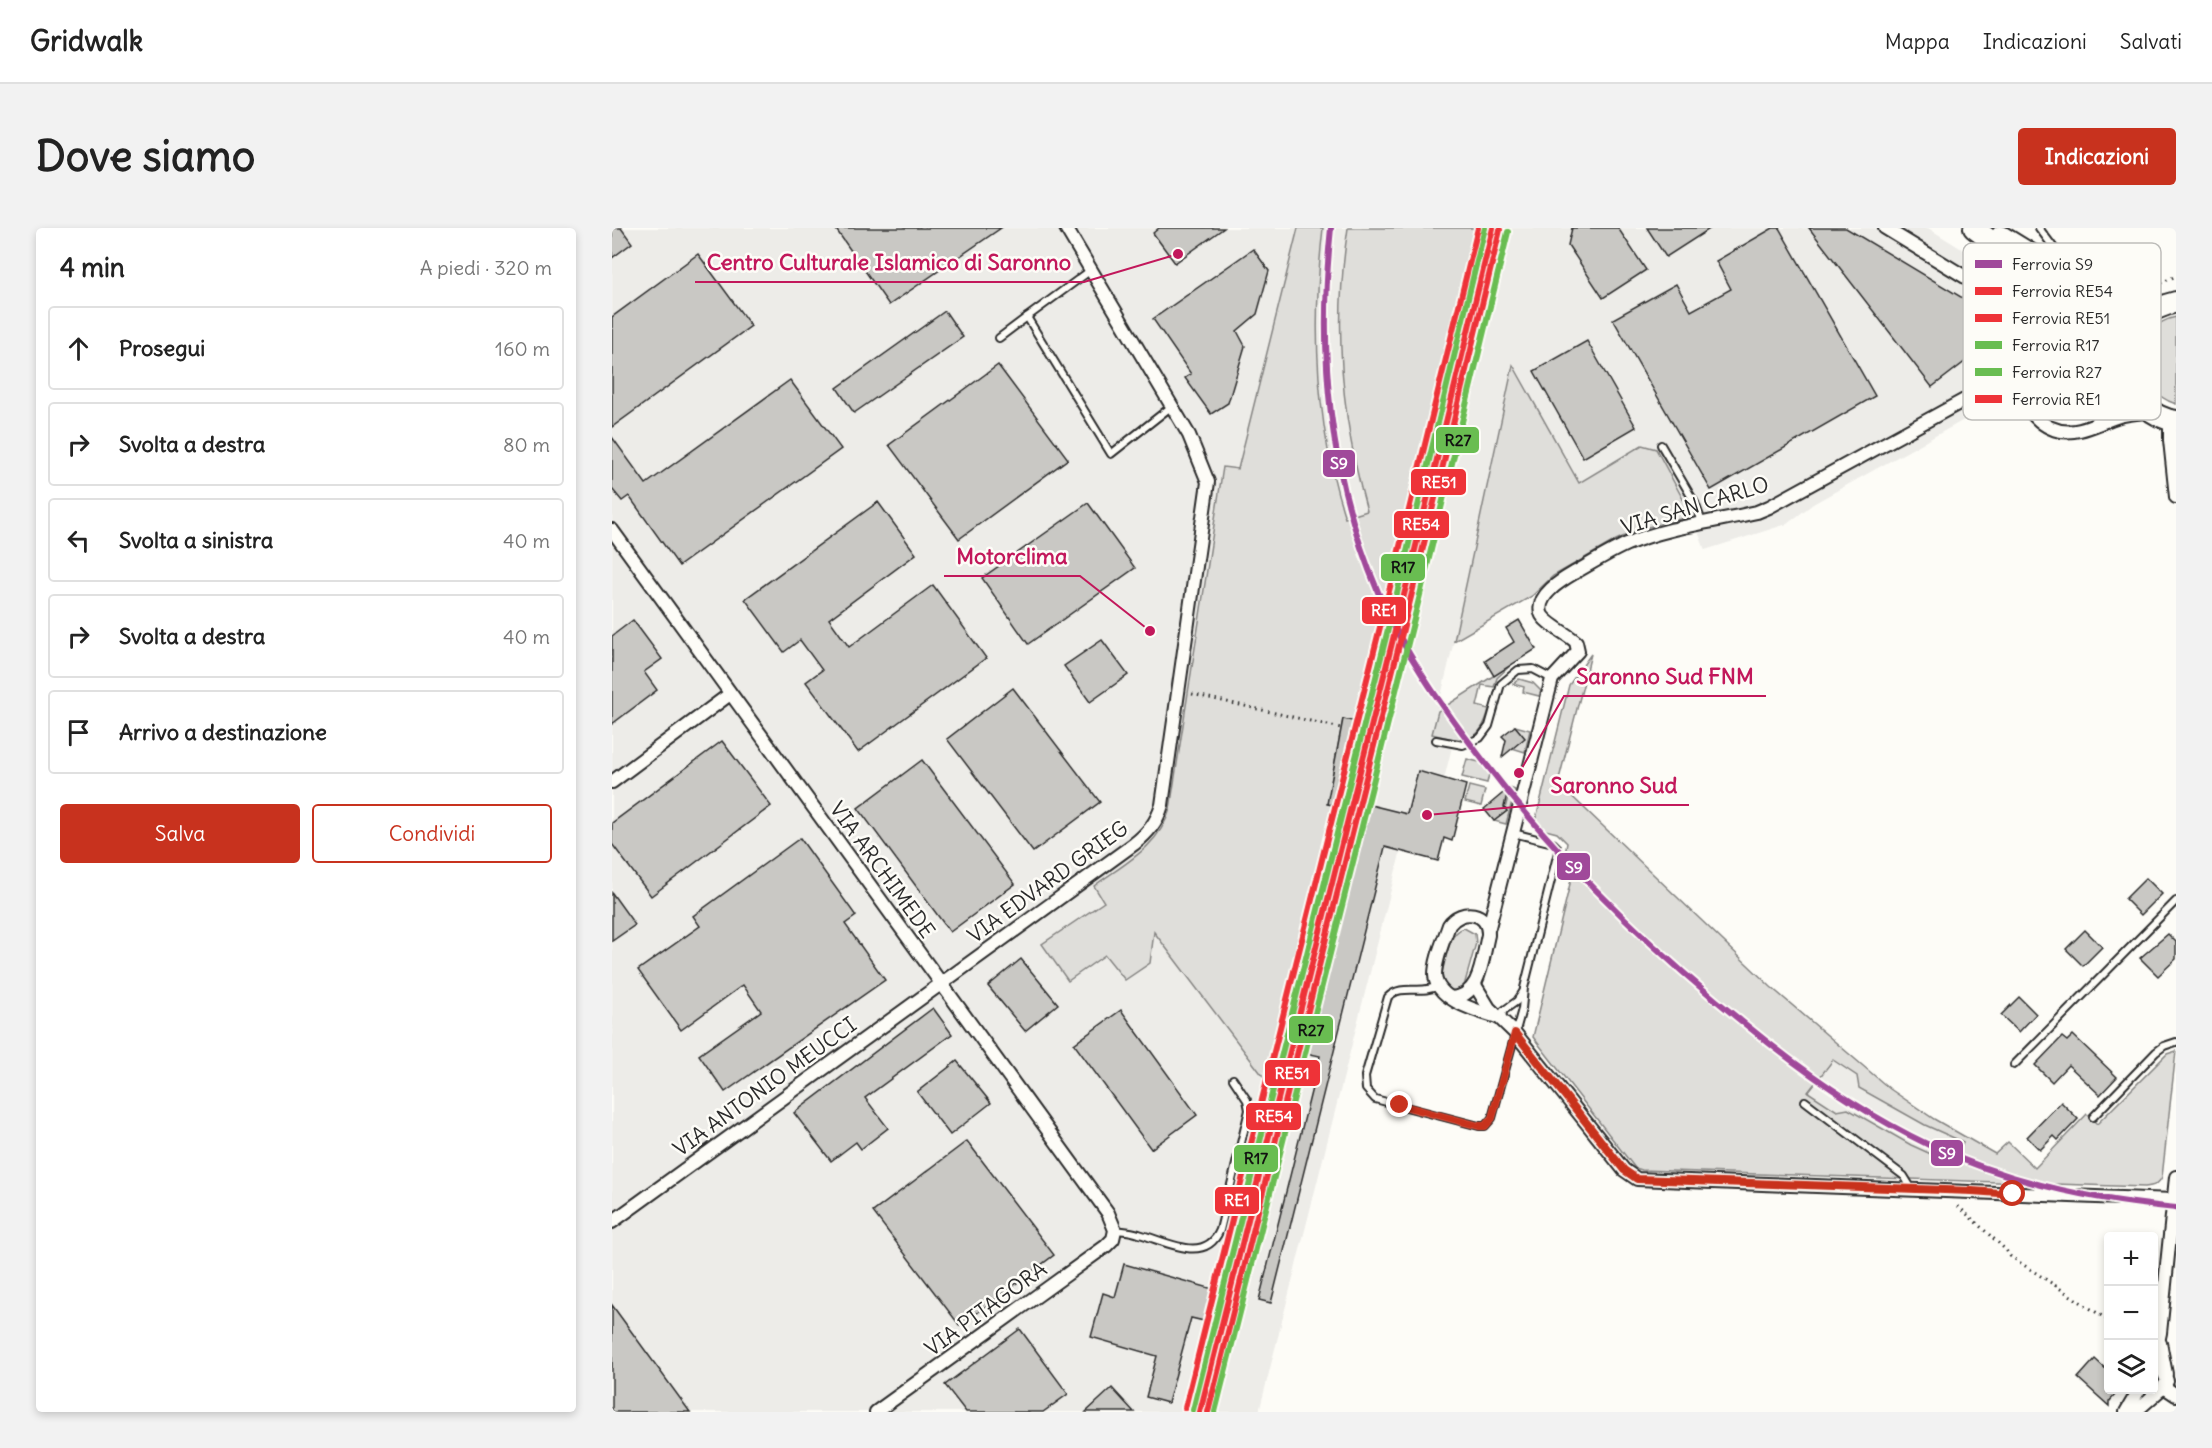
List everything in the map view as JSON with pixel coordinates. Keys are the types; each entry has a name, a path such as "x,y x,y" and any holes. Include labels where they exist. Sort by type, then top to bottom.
{"main road":[{"path":"1974,228 1994,243"},
{"path":"1987,228 2011,243"}],"street":[{"name":"VIA EDVARD GRIEG","path":"941,984 1134,844 1151,829 1162,805 1208,482 1189,435 1066,228"},
{"name":"VIA SAN CARLO","path":"1885,228 1963,276"},
{"name":"VIA SAN CARLO","path":"1552,679 1576,655 1578,647 1572,639 1543,616 1540,607 1551,589 1569,576 1627,544 1702,522 1756,512 1769,507 1963,401"},
{"path":"2039,420 2047,427 2062,432 2070,432 2106,420"},
{"path":"2095,424 2098,420"},
{"path":"2173,420 2170,440 2176,497"},
{"name":"VIA ARCHIMEDE","path":"612,530 1108,1213 1115,1233"},
{"path":"1451,998 1464,996 1475,985 1552,679"},
{"path":"612,782 730,694"},
{"path":"1470,913 1497,897"},
{"path":"1489,927 1477,915 1470,913 1453,919 1449,925 1435,972 1438,986 1451,998 1478,1011 1499,1015"},
{"name":"VIA ANTONIO MEUCCI","path":"612,1222 941,984"},
{"path":"1475,985 1624,1170 1637,1179 2174,1200"},
{"path":"2158,1342 2176,1177"},
{"name":"VIA PITAGORA","path":"876,1412 1106,1246 1115,1233"},
{"path":"2160,1333 2166,1387"},
{"path":"2158,1369 2160,1369 2166,1387"},
{"path":"2135,1412 2166,1387"},
{"path":"2126,1412 2136,1394"}],"lane":[{"path":"2039,228 2050,243"},
{"path":"999,338 1091,270"},
{"path":"1027,317 1111,454 1172,406"},
{"path":"1661,445 1695,503 1702,522"},
{"path":"1436,740 1463,745 1479,738 1489,726 1501,684 1518,670 1533,669 1552,679"},
{"path":"1438,986 1425,991 1400,990 1388,997 1365,1076 1366,1089 1375,1099 1485,1126 1492,1118 1524,1004 1524,988 1558,850 1553,843 1513,833"},
{"path":"2014,1065 2176,901"},
{"path":"1499,1015 1517,1001 1524,988"},
{"path":"2093,1117 2156,1052 2176,1042"},
{"path":"1115,1233 1136,1233 1190,1250 1202,1249 1213,1242 1220,1230 1249,1110 1247,1100 1233,1079"},
{"path":"1805,1101 1904,1176 1912,1189"}],"path":[{"path":"2161,282 2176,276"},
{"path":"1178,692 1341,728"},
{"path":"1938,1190 1970,1214 2010,1256 2104,1317"}],"shaded area":[{"path":"612,228 1298,228 1238,469 1223,468 1170,809 1165,825 1157,837 1145,849 1094,886 1104,901 1105,955 1154,931 1269,1083 1480,228 1928,228 1963,250 1964,420 1813,504 1787,524 1705,550 1688,505 1642,445 1579,483 1512,366 1432,734 1454,739 1444,779 1457,783 1438,861 1401,850 1259,1412 612,1412"},
{"path":"1298,228 1323,228 1318,301 1319,374 1327,447 1345,518 1367,511 1351,441 1342,371 1341,300 1348,228 1480,228 1357,722 1343,719 1330,787 1341,789 1269,1084 1154,932 1150,963 1125,980 1105,955 1068,981 1042,944 1104,902 1094,886 1129,862 1149,844 1158,834 1170,809 1223,467 1238,469"},
{"path":"1323,228 1348,228 1341,278 1341,363 1349,432 1368,512 1345,518 1326,437 1319,382 1316,315"},
{"path":"2176,317 2176,404 2161,396 2161,323"},
{"path":"1513,365 1579,483 1642,445 1656,449 1692,516 1640,529 1616,540 1553,576 1532,596 1454,641"},
{"path":"1591,654 1558,783 1771,987 1890,1089 1934,1119 1995,1154 2008,1142 2035,1168 2087,1114 2097,1124 2167,1054 2176,1051 2162,1177 2159,1182 2145,1187 1635,1168 1533,1037 1575,863 1564,860 1567,843 1557,833 1534,827 1569,685","holes":["1833,1060 1857,1076 1859,1088 1925,1125 1963,1142 1955,1165 1911,1145 1848,1109 1837,1111 1808,1092"]},
{"path":"1512,664 1497,678 1494,687 1482,685 1477,706 1489,709 1481,730 1469,738 1461,739 1432,734 1438,711"},
{"path":"1519,679 1533,683 1541,691 1539,696 1523,692 1524,687 1513,684"},
{"path":"1515,726 1530,730 1525,752 1512,748 1524,738"},
{"path":"1467,759 1491,765 1487,783 1462,777"},
{"path":"1469,786 1485,790 1481,806 1465,802"},
{"path":"1510,788 1515,790 1506,824 1494,821 1507,811 1505,809"},
{"path":"1464,928 1475,934 1476,943 1464,986 1454,991 1441,980 1441,976 1451,941 1454,935"},
{"path":"1834,1059 1857,1076 1859,1088 1925,1125 1964,1143 1955,1165 1911,1145 1848,1109 1837,1111 1808,1092"}],"building":[{"path":"612,228 621,228 632,243 612,258"},
{"path":"835,228 1001,228 889,305"},
{"path":"1159,228 1224,228 1175,263 1153,233"},
{"path":"1572,228 1618,228 1646,270 1603,298 1568,245"},
{"path":"1647,228 1711,228 1666,257"},
{"path":"1773,228 1779,228 1875,396 1711,490 1613,319 1676,284 1691,311 1731,289 1716,261"},
{"path":"1809,228 1846,228 1963,298 1963,363 1932,387"},
{"path":"1253,249 1269,271 1257,314 1237,331 1245,346 1228,403 1211,414 1185,378 1191,374 1153,319"},
{"path":"698,254 751,326 612,427 612,317"},
{"path":"945,311 963,337 854,413 837,388"},
{"path":"1587,341 1636,427 1583,458 1534,371"},
{"path":"998,365 1068,459 959,539 889,445"},
{"path":"790,380 841,449 679,566 629,496 622,501 612,489 612,437 646,484"},
{"path":"878,502 916,554 829,619 849,647 933,585 986,658 858,752 806,682 822,670 800,640 784,652 745,599"},
{"path":"1088,503 1135,568 1028,644 982,578"},
{"path":"633,620 662,659 644,672 657,690 612,724 612,636"},
{"path":"1519,620 1536,649 1494,676 1485,661 1514,642 1506,628"},
{"path":"1102,640 1128,675 1090,702 1064,666"},
{"path":"1013,688 1100,802 1033,852 947,739"},
{"path":"1343,719 1357,722 1337,806 1327,804"},
{"path":"1515,726 1525,738 1502,757 1506,740 1502,736"},
{"path":"722,741 771,806 651,896 612,844 612,823"},
{"path":"922,760 1015,884 950,932 858,808"},
{"path":"1418,771 1466,785 1452,841 1444,838 1438,861 1385,847 1271,1303 1259,1300 1320,1056 1292,1050 1354,801 1407,814"},
{"path":"1508,789 1504,807 1507,811 1494,821 1484,809"},
{"path":"800,838 856,916 845,924 885,980 725,1092 699,1055 761,1011 743,985 681,1030 638,970 700,926 693,916"},
{"path":"2146,878 2162,894 2141,915 2125,899"},
{"path":"612,893 635,925 612,941"},
{"path":"2085,930 2102,947 2083,966 2066,949"},
{"path":"2168,934 2176,942 2176,959 2158,976 2140,958"},
{"path":"1021,959 1058,1004 1025,1031 988,986"},
{"path":"2019,997 2036,1014 2019,1032 2001,1015"},
{"path":"933,1008 952,1034 865,1098 888,1128 861,1149 856,1142 831,1161 794,1113"},
{"path":"1121,1010 1197,1115 1151,1149 1074,1044"},
{"path":"2073,1035 2117,1077 2100,1095 2068,1065 2052,1082 2035,1065 2062,1037 2067,1041"},
{"path":"957,1061 991,1103 950,1135 917,1092"},
{"path":"2061,1102 2078,1119 2058,1140 2054,1136 2040,1150 2027,1137"},
{"path":"967,1141 1054,1255 960,1326 873,1212"},
{"path":"1124,1264 1213,1289 1204,1321 1191,1318 1168,1403 1146,1397 1157,1356 1091,1337 1103,1293 1115,1297"},
{"path":"612,1305 690,1412 612,1412"},
{"path":"1020,1329 1068,1394 1043,1412 966,1412 945,1385"},
{"path":"2095,1359 2104,1367 2104,1394 2116,1394 2109,1402 2109,1406 2078,1378"},
{"path":"1112,1388 1134,1412 1086,1412"}],"rail line":[{"name":"S9","path":"1331,228 1326,321 1331,413 1338,458 1361,548 1388,614 1423,676 1479,755 1540,830 1572,866 1640,934 1713,998 1814,1077 1881,1120 1958,1158 2019,1179 2112,1200 2176,1208"},
{"name":"RE1","path":"1185,1408 1478,228"},
{"name":"R17","path":"1193,1410 1399,585 1485,228"},
{"name":"RE54","path":"1200,1412 1493,228"},
{"name":"RE51","path":"1208,1412 1500,230"},
{"name":"R27","path":"1215,1412 1421,591 1508,232"}],"place":[{"name":"Centro Culturale Islamico di Saronno","path":"1178,254"},
{"name":"Motorclima","path":"1150,631"},
{"name":"Saronno Sud FNM","path":"1519,773"},
{"name":"Saronno Sud","path":"1427,815"}],"route":[{"path":"1400,1105 1479,1126 1490,1123 1515,1033 1624,1170 1637,1179 2013,1194"}]}
